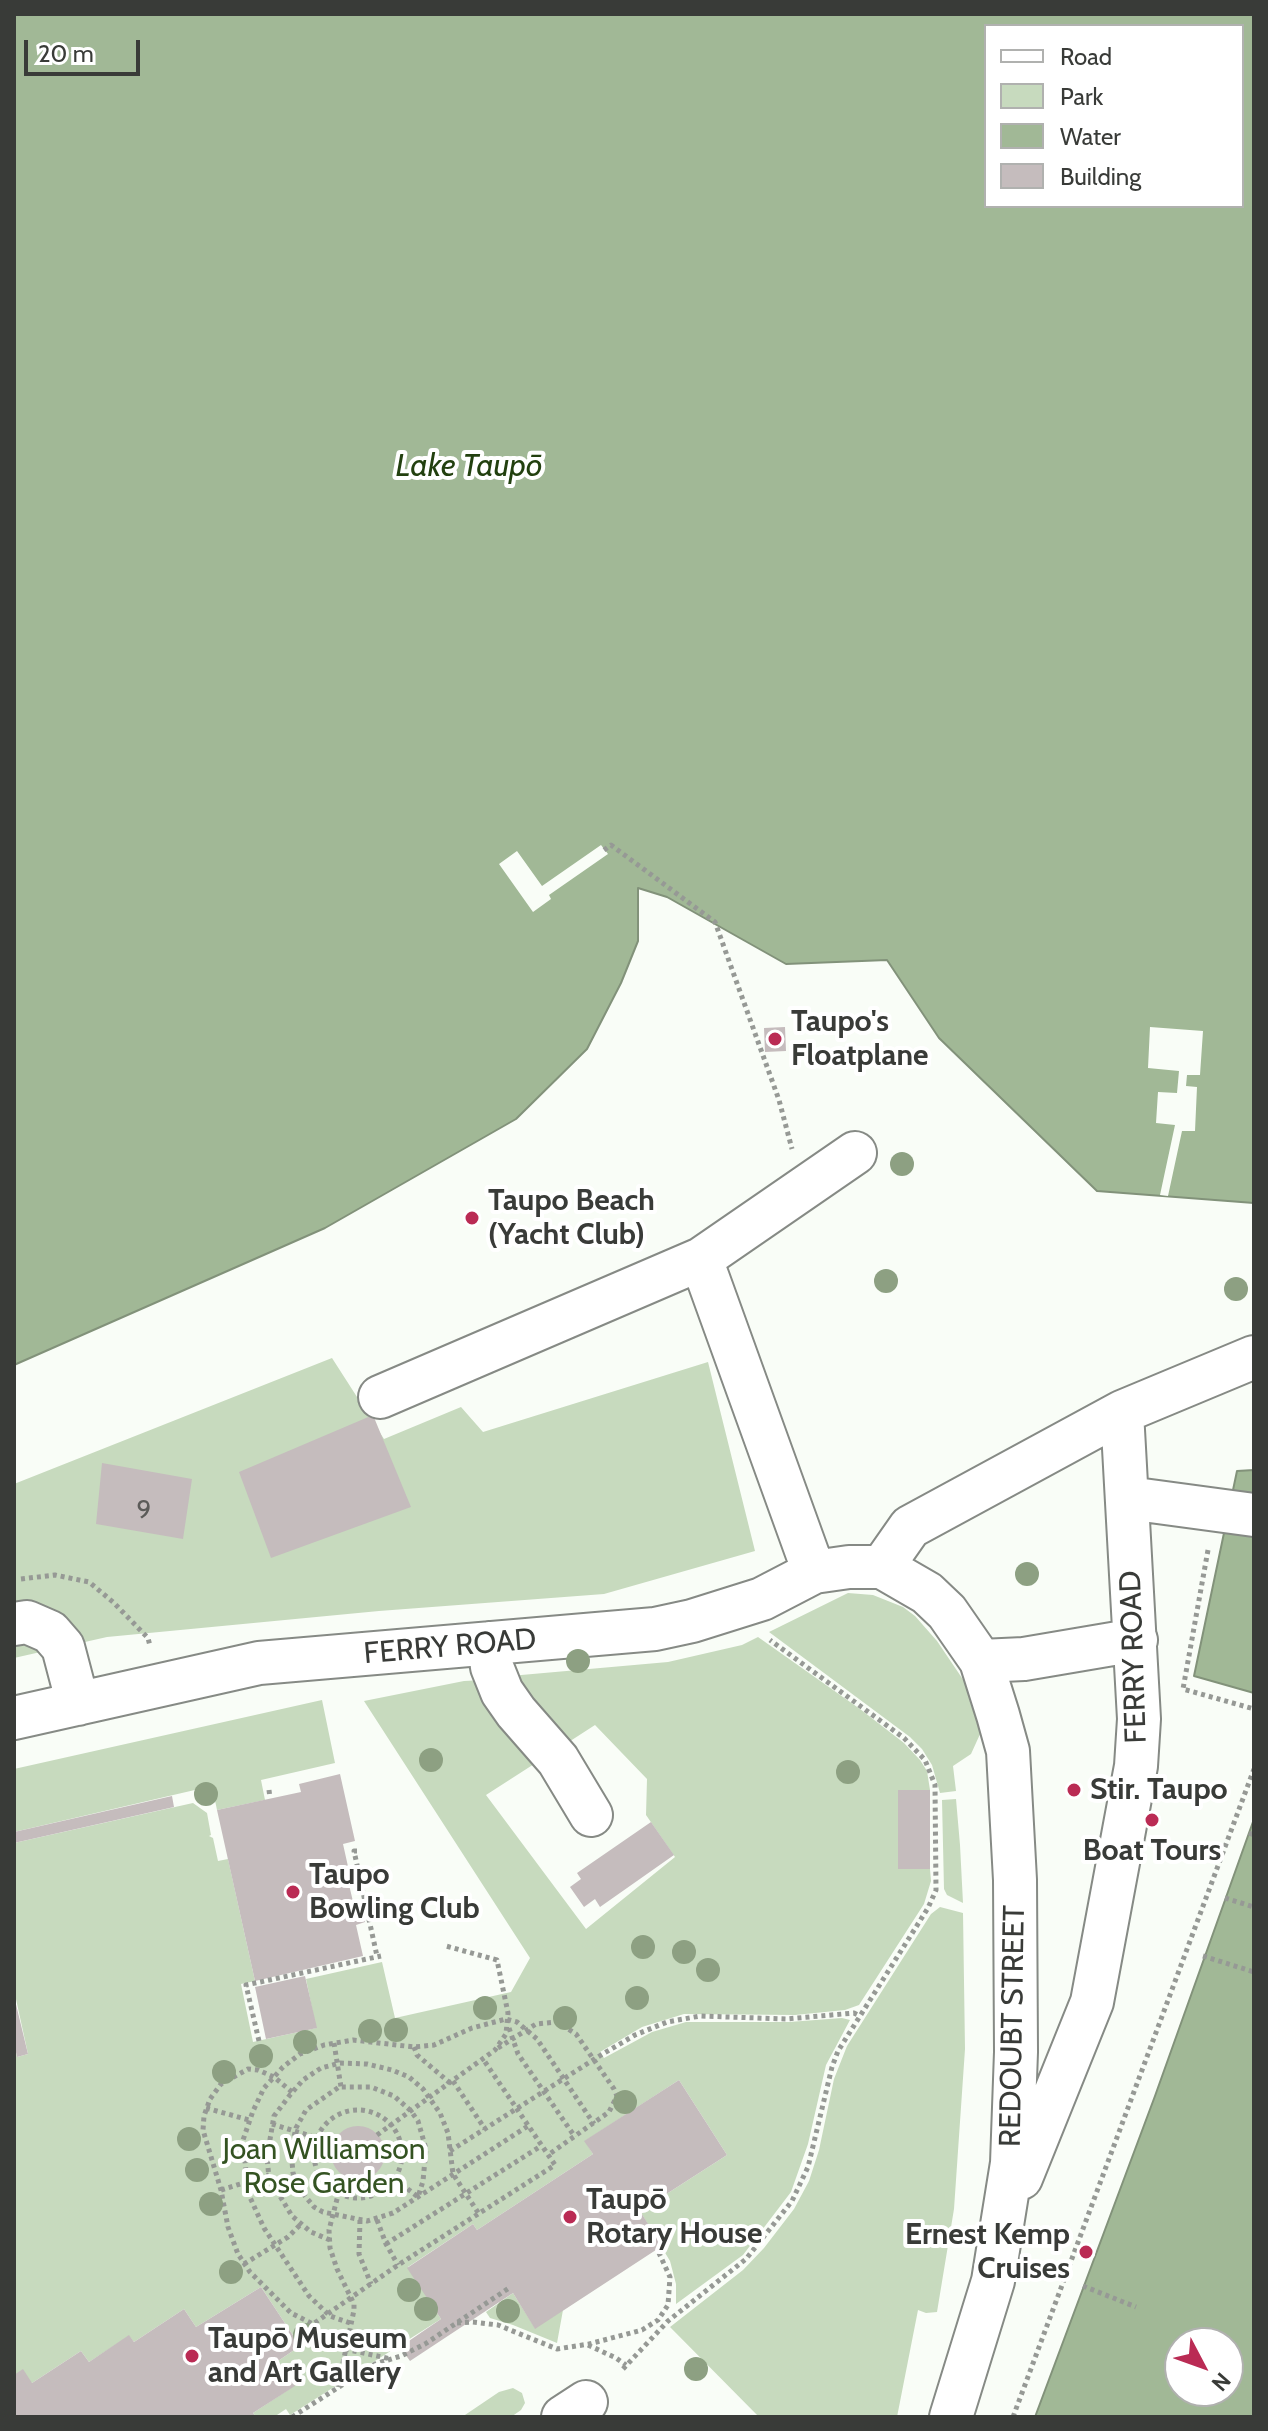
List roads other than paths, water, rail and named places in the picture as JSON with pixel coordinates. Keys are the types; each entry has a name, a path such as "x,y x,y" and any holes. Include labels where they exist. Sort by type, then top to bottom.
{"street":[{"path":"380,1397 701,1259 855,1153"},
{"path":"701,1259 814,1572"},
{"path":"1136,1640 1024,1659 972,1649 947,1612 927,1593 882,1567 910,1527 1122,1412 1254,1357"},
{"name":"FERRY ROAD","path":"1005,2220 1092,2002 1136,1766 1139,1719 1136,1640 1122,1412"},
{"path":"1128,1498 1235,1512"},
{"name":"FERRY ROAD","path":"14,1718 259,1663 655,1629 762,1599 814,1572 849,1567 882,1567"},
{"path":"14,1624 27,1622 50,1632 63,1647 78,1704"},
{"path":"489,1643 492,1667 502,1692 558,1760 591,1815"},
{"name":"REDOUBT STREET","path":"951,2417 993,2281 1005,2220 1012,2163 1016,2052 1015,1880 1008,1751 972,1649"}],"water":[{"name":"Lake Taupō","path":"14,14 1254,14 1254,1203 1097,1191 939,1038 887,960 786,964 667,897 638,888 638,941 621,983 587,1049 516,1119 325,1228 14,1365"},
{"path":"1254,1470 1254,1693 1194,1676 1237,1471"},
{"path":"1254,1819 1254,2417 1035,2417 1155,2096"}],"place":[{"name":"Taupo's Floatplane","path":"775,1039"},
{"name":"Taupo Beach (Yacht Club)","path":"472,1218"},
{"name":"Stir. Taupo","path":"1074,1790"},
{"name":"Boat Tours","path":"1152,1820"},
{"name":"Taupo Bowling Club","path":"293,1892"},
{"name":"Taupō Rotary House","path":"570,2217"},
{"name":"Ernest Kemp Cruises","path":"1086,2252"},
{"name":"Taupō Museum and Art Gallery","path":"192,2356"}],"park label":[{"name":"Joan Williamson Rose Garden","path":"324,2167"}]}
